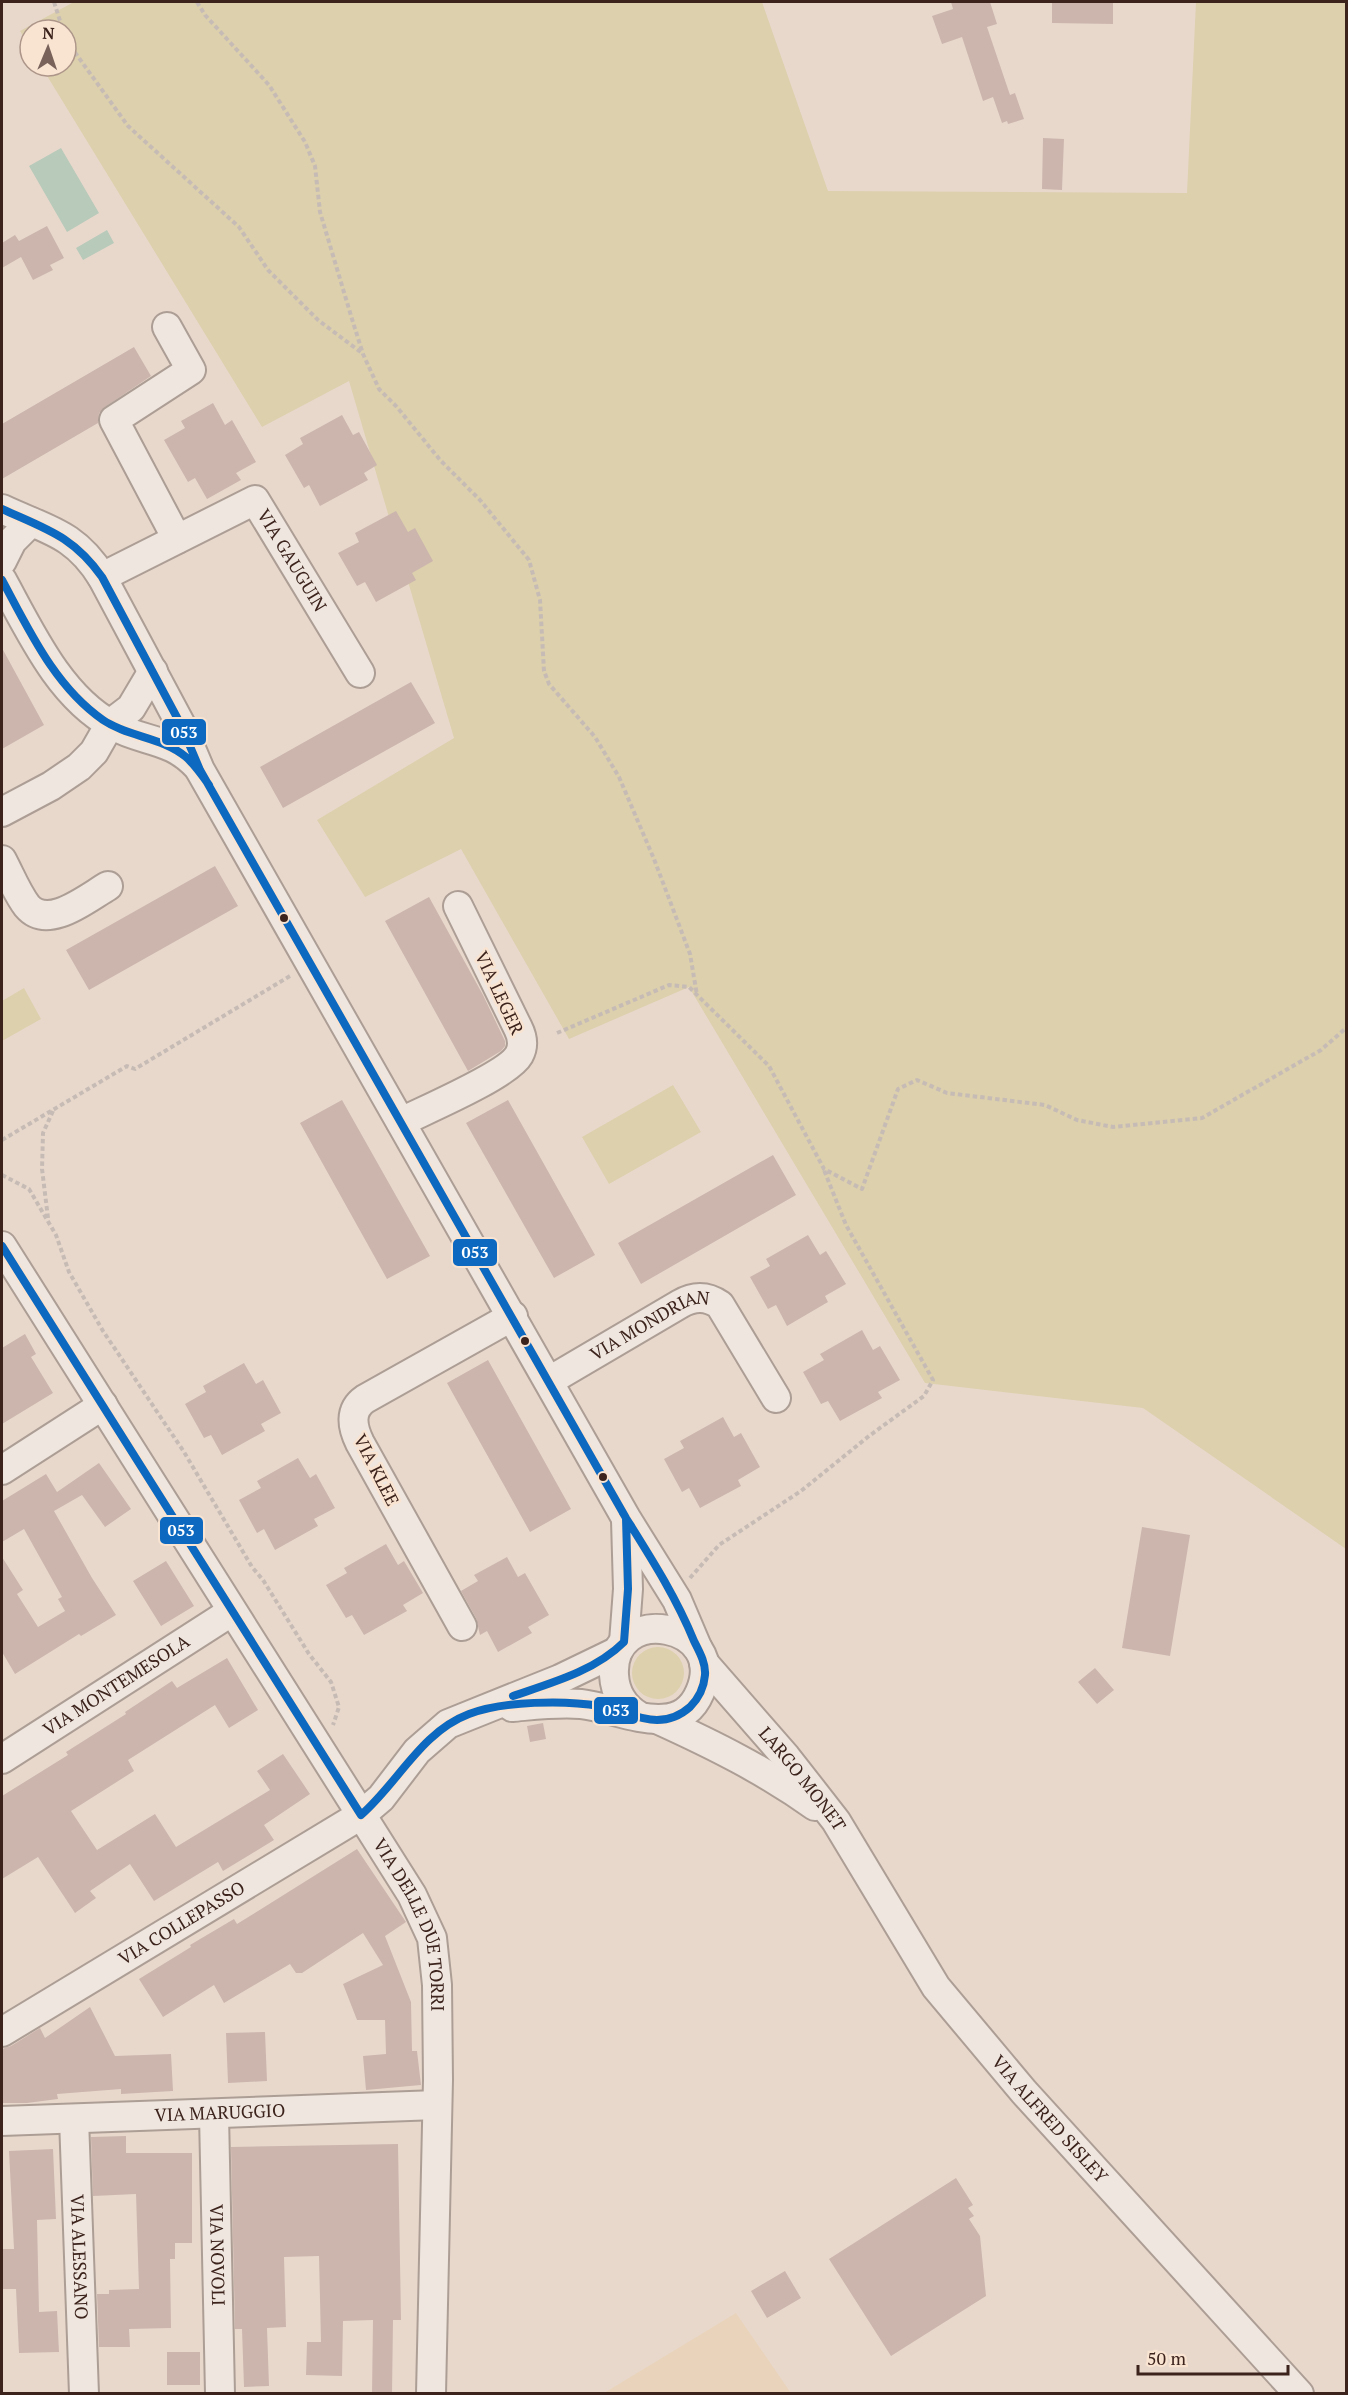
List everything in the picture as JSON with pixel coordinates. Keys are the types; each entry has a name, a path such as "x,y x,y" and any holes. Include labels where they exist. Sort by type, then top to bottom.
{"street":[{"path":"167,327 191,370 114,420 177,539"},
{"name":"VIA GAUGUIN","path":"102,577 255,500 360,674"},
{"path":"2,510 72,542 90,559 102,577 181,725 200,770 626,1518 675,1595 700,1655 703,1685 698,1698 683,1713 672,1718 649,1718"},
{"path":"2,561 12,541 32,522"},
{"path":"2,580 52,666 80,700 110,724 174,748 190,758 200,770"},
{"path":"2,812 51,786 79,767 94,752 110,724 131,708 153,671"},
{"path":"2,860 26,904 41,915 60,913 108,886"},
{"name":"VIA LEGER","path":"401,1122 505,1069 521,1053 522,1039 518,1028 458,906"},
{"name":"VIA DELLE DUE TORRI","path":"2,1246 420,1909 432,1938 437,1985 437,2105 431,2394"},
{"name":"VIA MONDRIAN","path":"549,1381 680,1304 691,1299 705,1298 720,1305 776,1398"},
{"name":"VIA KLEE","path":"462,1626 360,1443 355,1432 353,1417 358,1404 365,1399 513,1316"},
{"path":"2,1470 103,1406"},
{"path":"621,1646 629,1567 626,1518"},
{"name":"VIA MONTEMESOLA","path":"2,1759 231,1612"},
{"name":"LARGO MONET","path":"493,1707 506,1699 578,1671 621,1646 641,1630 663,1629 685,1636 836,1821"},
{"name":"LARGO MONET","path":"621,1646 614,1671 616,1689 625,1704 649,1718 711,1744 753,1767 836,1821"},
{"name":"LARGO MONET","path":"493,1707 579,1704 649,1718"},
{"name":"VIA COLLEPASSO","path":"2,2032 361,1815 376,1803 411,1757 435,1733 462,1717 493,1707"},
{"name":"VIA ALFRED SISLEY","path":"836,1821 936,1987 1024,2092 1299,2394"},
{"name":"VIA MARUGGIO","path":"2,2121 437,2105"},
{"name":"VIA NOVOLI","path":"214,2115 220,2394"},
{"name":"VIA ALESSANO","path":"74,2119 84,2394"}],"path":[{"path":"54,2 59,18"},
{"path":"197,2 205,15 268,85 305,142 315,166 320,212 363,354 379,389 441,461 480,500 529,560 540,600 544,671 549,684 595,737 619,777 654,859 690,954 698,995"},
{"path":"78,57 128,126 239,227 268,270 318,320 363,354"},
{"path":"2,1140 127,1066 135,1069 311,963"},
{"path":"557,1033 669,985 689,987 698,995 769,1066 824,1169 846,1225 933,1380 924,1396 869,1436 801,1491 719,1545 675,1595"},
{"path":"824,1169 862,1189 898,1089 917,1080 947,1093 1045,1106 1077,1120 1113,1127 1202,1118 1321,1050 1347,1028"},
{"path":"48,1222 42,1169 43,1133 53,1109"},
{"path":"2,1175 29,1189 56,1234 69,1272 103,1331 184,1452 252,1567 263,1580 309,1654 331,1682 339,1707 332,1728 337,1742 320,1752"}],"shaded area":[{"path":"74,2 762,2 828,191 1187,193 1196,2 1346,2 1346,1549 1143,1408 925,1383 689,987 569,1039 461,849 365,897 317,820 454,738 349,381 262,427 48,78 78,78 78,18 44,18"},
{"path":"61,148 99,213 67,232 29,166"},
{"path":"107,230 114,243 83,260 76,248"},
{"path":"24,988 41,1019 2,1041 2,1001"},
{"path":"673,1085 701,1132 609,1184 582,1137"},
{"path":"658,1647 668,1649 676,1655 682,1663 684,1673 682,1683 676,1691 668,1697 658,1699 648,1697 640,1691 634,1683 632,1673 634,1663 640,1655 648,1649"},
{"path":"736,2313 791,2393 604,2393"}],"building":[{"path":"951,2 990,2 997,24 987,27 1010,95 1015,93 1024,119 1008,124 1007,121 1002,123 993,97 983,101 962,37 942,44 932,16 953,9"},
{"path":"1052,2 1113,2 1113,24 1052,23"},
{"path":"1043,138 1064,139 1062,190 1042,189"},
{"path":"47,226 64,258 50,265 53,270 33,280 21,257 2,268 2,243 15,235 19,241"},
{"path":"134,347 151,376 105,407 99,413 98,423 2,479 2,424"},
{"path":"213,403 225,425 232,420 256,462 236,473 241,480 207,499 195,478 188,482 164,440 185,428 181,421"},
{"path":"342,415 353,435 359,432 377,465 364,473 368,480 320,506 309,485 304,488 285,455 303,444 300,438"},
{"path":"396,511 408,532 415,528 433,561 412,573 416,580 376,602 365,582 357,586 338,553 359,542 355,533"},
{"path":"2,648 44,725 2,749"},
{"path":"411,682 435,723 283,808 260,767"},
{"path":"215,866 238,906 89,990 66,950"},
{"path":"429,897 483,995 505,1041 505,1046 501,1051 468,1071 385,921"},
{"path":"342,1100 430,1256 387,1279 300,1123"},
{"path":"508,1100 595,1255 554,1278 466,1123"},
{"path":"773,1155 796,1195 641,1284 618,1243"},
{"path":"808,1235 820,1255 826,1251 846,1284 825,1296 828,1302 787,1326 776,1305 768,1309 750,1277 770,1266 766,1259"},
{"path":"862,1330 873,1350 880,1346 900,1380 878,1392 882,1398 840,1421 828,1401 821,1404 803,1372 824,1360 820,1354"},
{"path":"25,1334 36,1354 31,1357 53,1393 2,1424 2,1348"},
{"path":"488,1360 571,1509 530,1532 447,1383"},
{"path":"244,1363 256,1384 263,1380 281,1413 261,1424 265,1431 222,1455 211,1435 204,1438 185,1404 206,1392 203,1386"},
{"path":"723,1417 734,1437 741,1433 760,1467 738,1480 741,1486 700,1508 689,1488 682,1492 664,1459 684,1448 680,1441"},
{"path":"298,1458 310,1478 316,1474 335,1508 314,1519 318,1526 275,1550 264,1529 257,1533 239,1500 261,1488 257,1481"},
{"path":"99,1463 131,1509 105,1527 82,1495 54,1511 116,1615 81,1636 79,1634 15,1674 2,1652 2,1557 23,1590 17,1594 38,1627 65,1611 58,1599 62,1597 24,1529 2,1542 2,1501 46,1474 57,1492"},
{"path":"1142,1527 1190,1535 1170,1656 1122,1648"},
{"path":"386,1544 398,1565 404,1561 423,1593 403,1605 407,1611 364,1635 352,1615 346,1618 326,1585 347,1573 344,1568"},
{"path":"507,1557 518,1577 525,1573 549,1615 528,1627 532,1633 498,1652 487,1631 480,1635 476,1618 461,1591 478,1581 474,1575"},
{"path":"166,1561 194,1606 161,1626 133,1581"},
{"path":"227,1658 258,1710 229,1728 215,1705 128,1760 134,1771 71,1811 97,1850 155,1814 176,1847 270,1790 257,1771 283,1754 310,1794 264,1825 274,1840 223,1871 218,1862 154,1901 130,1864 90,1891 96,1898 75,1913 38,1857 2,1879 2,1796 68,1755 66,1752 126,1714 125,1712 172,1681 177,1688"},
{"path":"1095,1668 1114,1690 1097,1704 1078,1682"},
{"path":"543,1723 546,1739 530,1742 527,1726"},
{"path":"357,1849 406,1922 385,1936 411,2002 412,2051 417,2051 421,2085 366,2090 363,2056 386,2054 385,2020 357,2020 343,1984 383,1965 363,1933 302,1973 296,1973 290,1964 224,2003 214,1985 163,2017 139,1979 191,1947 190,1945 234,1919 237,1924"},
{"path":"90,2007 115,2056 171,2054 173,2091 121,2094 121,2089 57,2094 58,2099 27,2103 2,2103 2,2049 40,2028 45,2038"},
{"path":"265,2032 267,2081 228,2083 226,2033"},
{"path":"126,2136 126,2153 192,2153 192,2243 175,2243 175,2259 170,2259 171,2328 129,2329 130,2347 99,2347 97,2294 109,2294 109,2290 139,2289 136,2194 93,2196 91,2137"},
{"path":"398,2144 401,2320 393,2320 392,2394 372,2394 373,2320 343,2321 342,2376 306,2375 307,2342 321,2342 319,2256 284,2257 286,2327 267,2328 269,2386 244,2387 242,2329 235,2329 231,2147"},
{"path":"53,2149 56,2219 37,2220 39,2312 57,2311 59,2352 19,2353 16,2289 2,2289 2,2249 14,2249 9,2151"},
{"path":"956,2178 973,2205 968,2208 974,2216 969,2219 980,2236 986,2296 891,2356 829,2259"},
{"path":"785,2271 801,2298 767,2318 751,2291"},
{"path":"167,2352 200,2352 200,2385 167,2385"}],"transit line":[{"name":"053","path":"2,509 58,535 80,552 102,577 181,725 200,770 626,1518 663,1578 703,1662 704,1679 696,1700 683,1712 666,1719 650,1720 607,1707 569,1703 516,1704 469,1714 452,1722 423,1745 361,1815"},
{"name":"053","path":"2,580 45,656 57,674 86,707 113,726 177,750 192,763 209,785"},
{"name":"053","path":"2,1246 361,1815"},
{"name":"053","path":"513,1696 586,1668 600,1661 624,1642 628,1589 626,1518 623,1513"}]}
